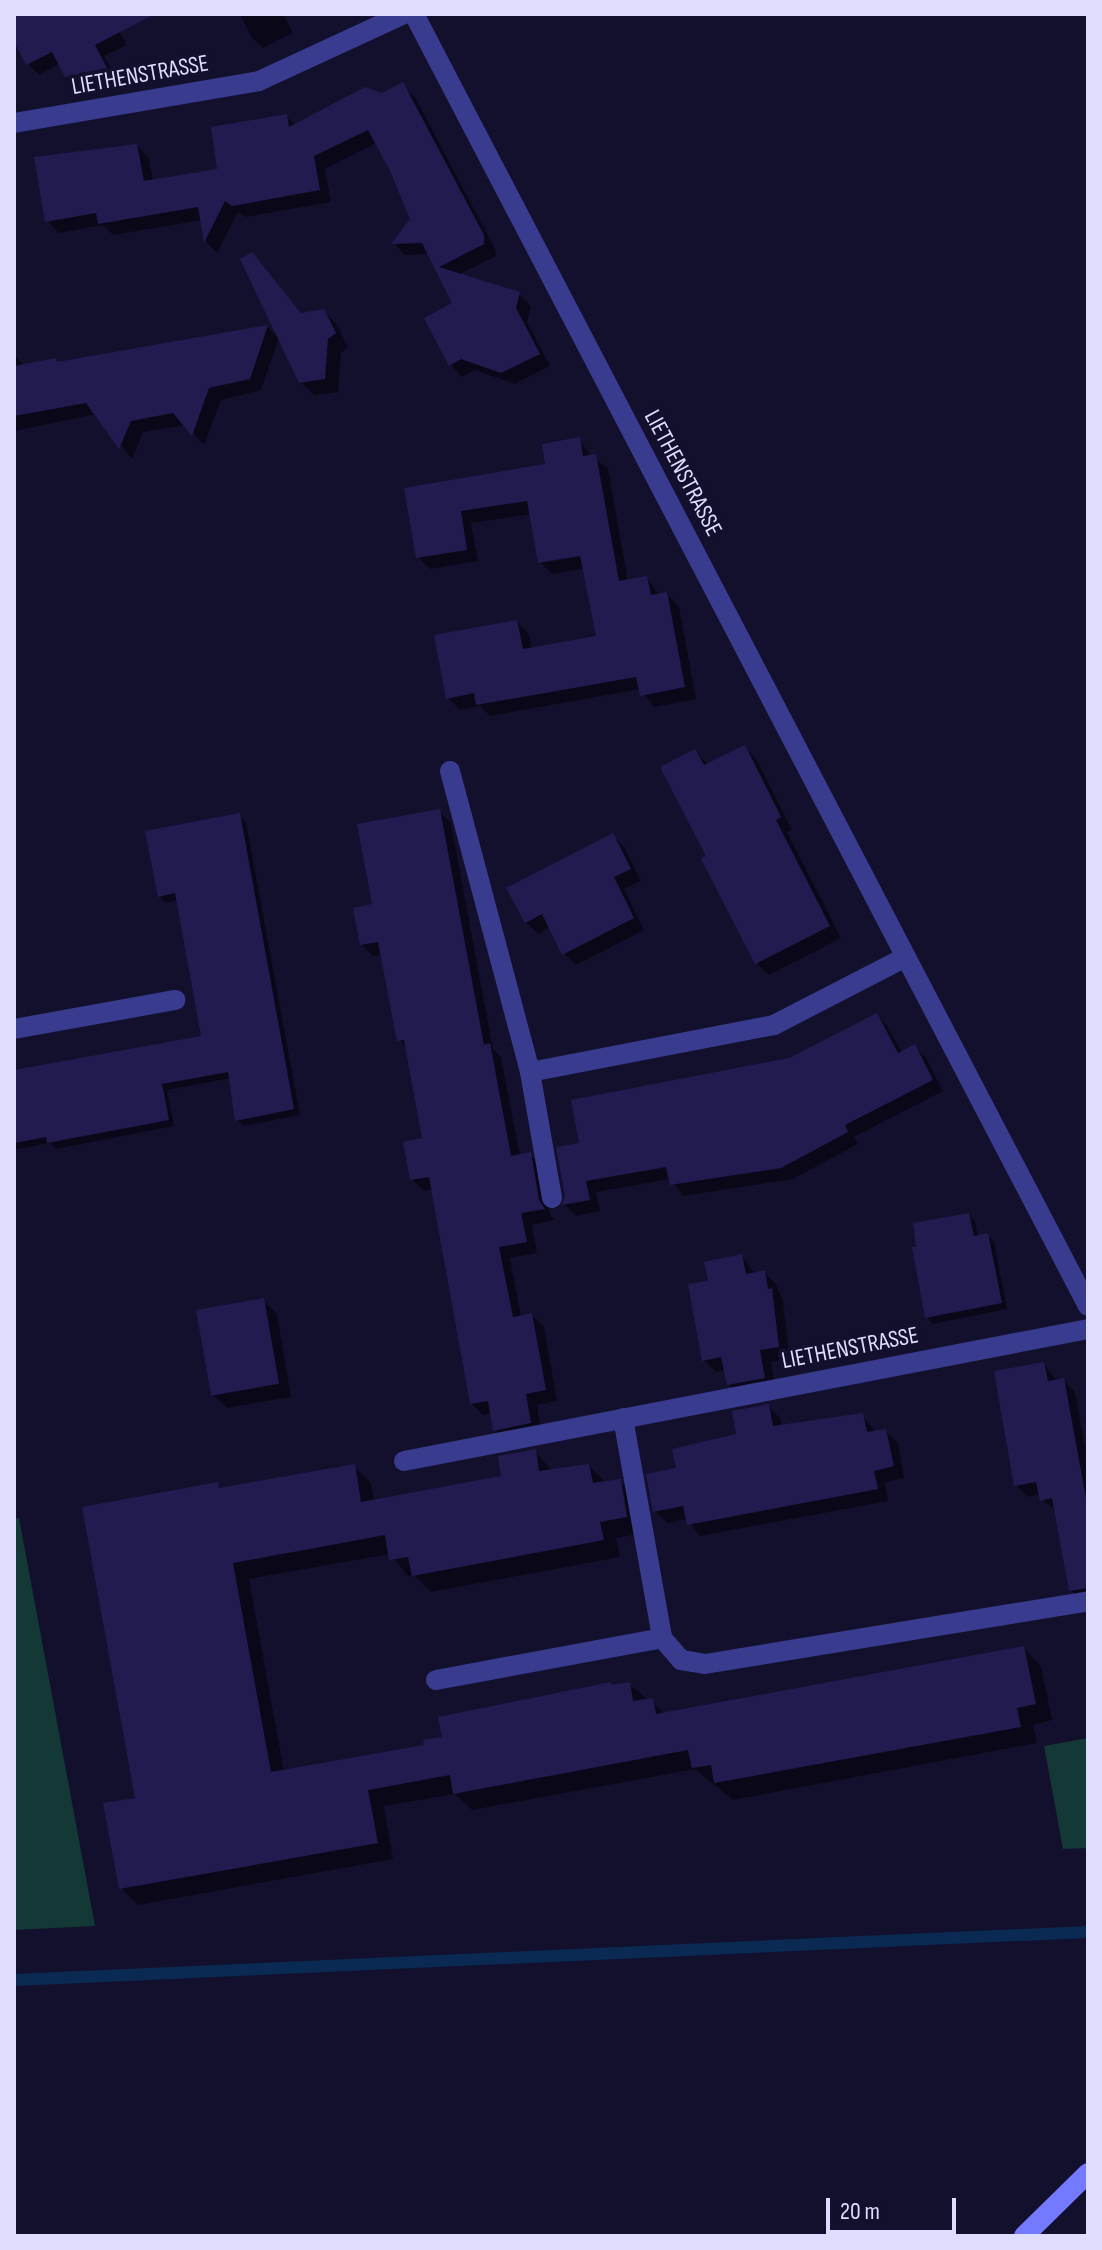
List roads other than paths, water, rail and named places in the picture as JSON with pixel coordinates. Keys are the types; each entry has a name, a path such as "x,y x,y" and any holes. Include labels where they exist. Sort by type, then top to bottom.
{"street":[{"name":"LIETHENSTRASSE","path":"14,123 259,81 404,14"},
{"name":"LIETHENSTRASSE","path":"414,14 1088,1306"},
{"path":"450,771 530,1072 552,1198"},
{"path":"530,1072 774,1025 906,957"},
{"path":"14,1029 175,1000"},
{"name":"LIETHENSTRASSE","path":"404,1461 1088,1329"},
{"path":"623,1418 662,1638 681,1660 705,1664 1088,1601"},
{"path":"436,1680 662,1638"},
{"path":"1024,2236 1088,2173"}],"waterway":[{"path":"14,1980 1088,1932"}]}
